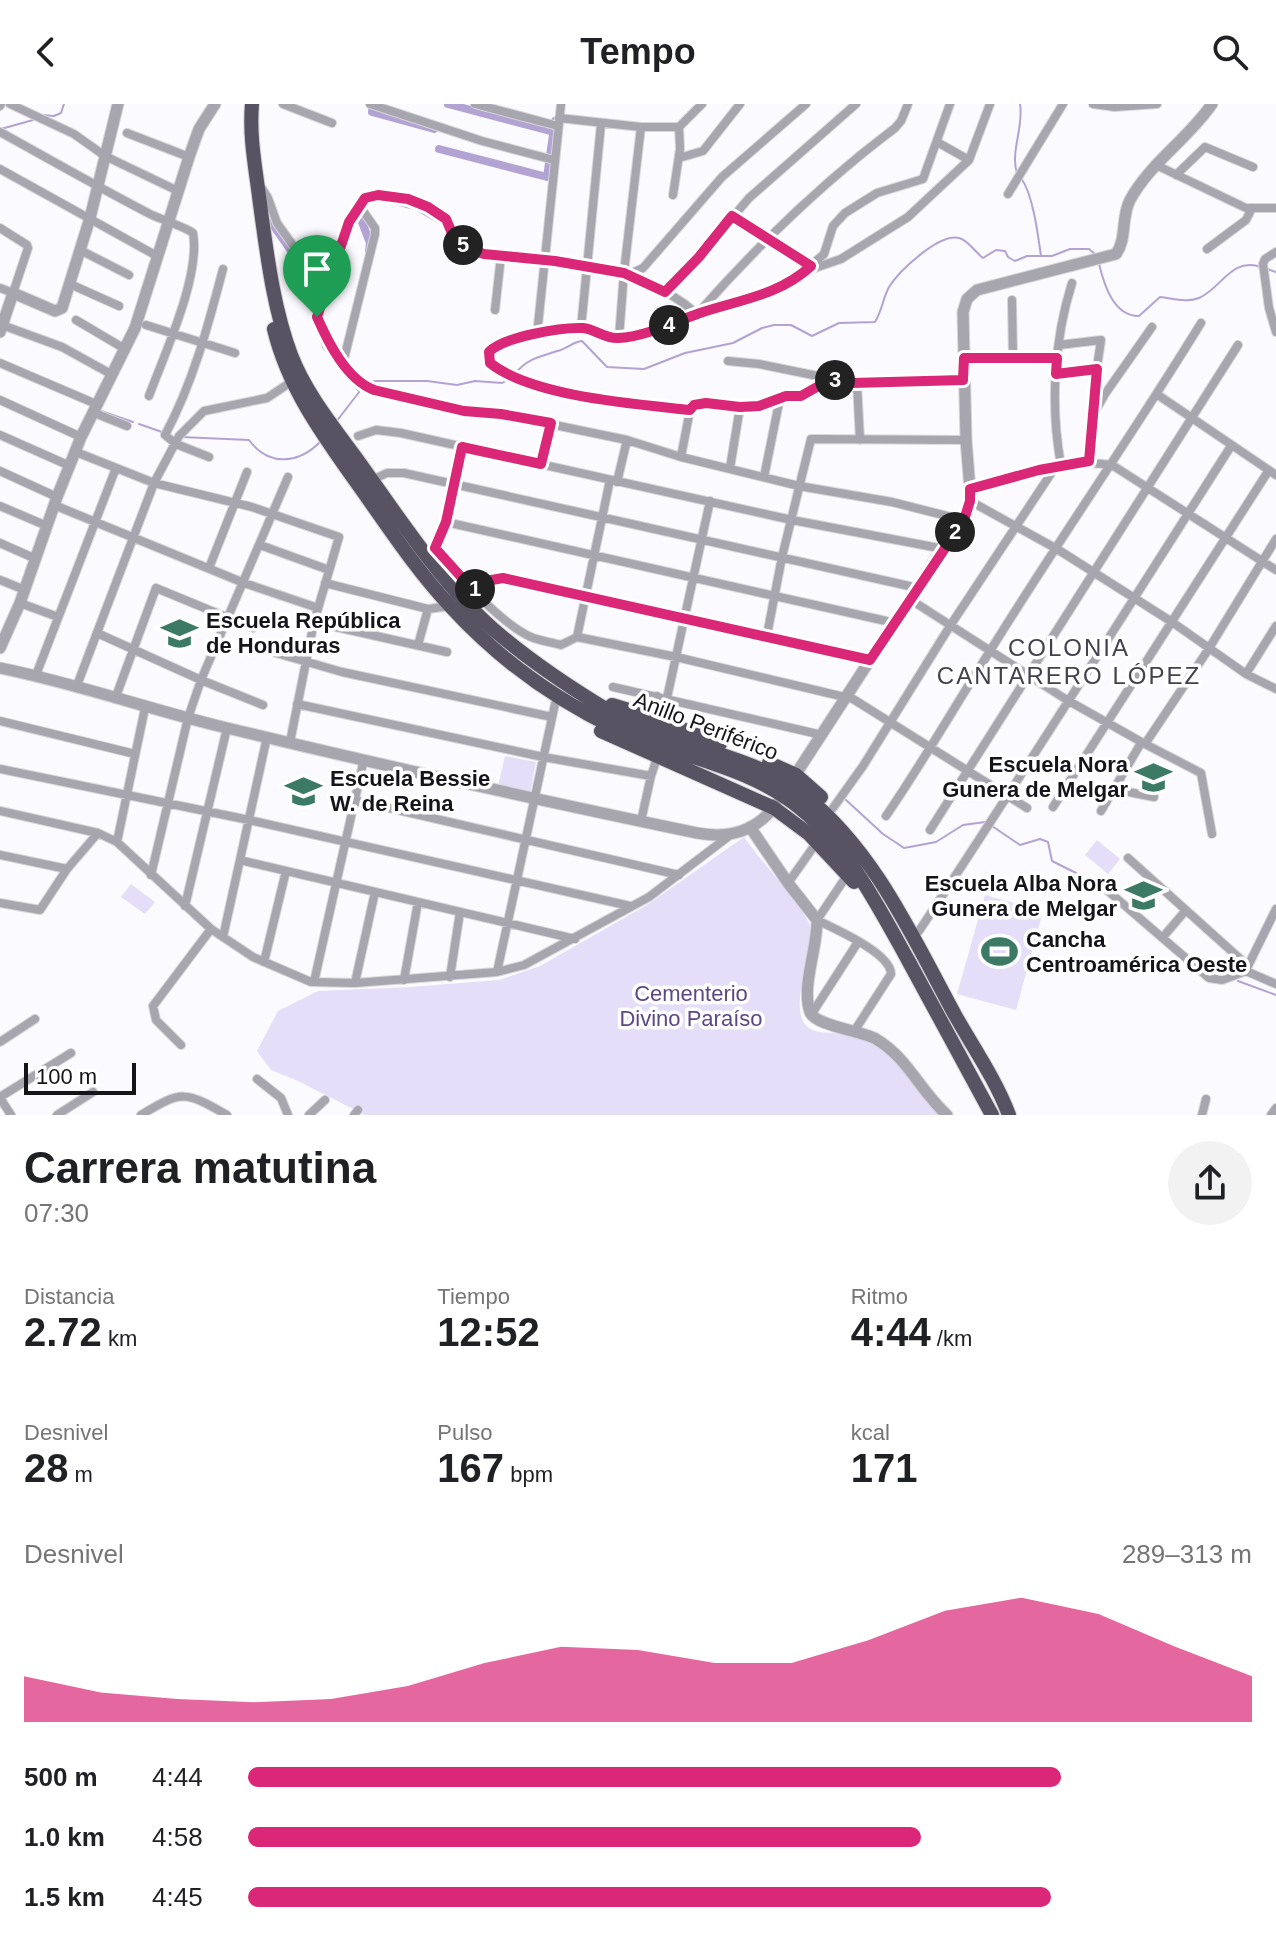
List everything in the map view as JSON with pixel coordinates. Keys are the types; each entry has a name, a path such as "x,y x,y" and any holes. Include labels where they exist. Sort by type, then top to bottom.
{"highway":[{"name":"Anillo Periférico","path":"243,104 244,149 262,271 279,348 291,382 345,467 450,606 483,639 531,678 616,729 763,783 803,810 857,871 992,1115"},
{"name":"Anillo Periférico","path":"252,104 252,148 257,182 272,279 290,352 307,386 372,480 461,595 491,628 532,661 619,717 758,766 825,813 884,887 1009,1115"},
{"path":"531,678 554,710 657,758 776,804 848,874 906,971 930,1000"},
{"path":"588,698 652,717 795,776 833,808 882,868 934,960 941,989"}],"street":[{"path":"10,104 74,134 105,156 178,191"},
{"path":"0,648 25,590 81,437 135,328 199,129 215,104"},
{"path":"283,104 332,123"},
{"path":"475,104 556,124 641,127 679,127 702,104"},
{"path":"537,335 551,159 561,104"},
{"path":"679,158 703,151 740,104"},
{"path":"626,273 643,268 722,177 806,104"},
{"path":"665,292 749,198 856,104"},
{"path":"697,314 767,237 813,193 895,128 908,104"},
{"path":"690,410 640,406 540,386 509,375 490,363 489,352 516,338 581,328 619,338 764,296 824,254 833,226 845,213 877,193 921,181 950,104"},
{"path":"808,268 841,259 908,217 969,160 990,104"},
{"path":"1008,194 1063,104"},
{"path":"1093,104 1115,107 1157,104"},
{"path":"795,776 964,520 970,495 963,380 963,312 972,293 983,287 1106,258 1119,251 1129,202 1156,165 1197,124 1212,104"},
{"path":"0,288 59,311 90,218 116,105"},
{"path":"372,105 551,159"},
{"path":"581,328 601,124"},
{"path":"619,338 641,127"},
{"path":"673,195 679,158 679,127"},
{"path":"1,132 168,224 189,229 193,233 192,270 149,396"},
{"path":"127,133 189,157"},
{"path":"937,142 969,160"},
{"path":"1176,175 1205,147 1253,167"},
{"path":"1156,165 1246,208 1276,208"},
{"path":"0,169 157,256"},
{"path":"257,182 268,198 277,223 302,258 317,317 335,352 361,382 374,390 464,411 551,423 799,486 892,502 964,520"},
{"path":"317,317 349,222 365,198 378,195 408,199 428,207 448,224 454,238 466,248 501,256 586,263 626,273 665,292 697,314"},
{"path":"343,363 375,234 375,228 361,207"},
{"path":"1207,249 1246,220 1252,208"},
{"path":"732,216 767,237 808,268"},
{"path":"0,228 28,248 1,328 62,347 111,374"},
{"path":"80,250 129,275"},
{"path":"1276,252 1265,259 1264,269 1276,332"},
{"path":"495,310 501,256"},
{"path":"209,457 176,444 165,435 179,409 204,341 223,269"},
{"path":"833,808 892,721 950,626 1059,465 1057,358 1062,315 1072,283"},
{"path":"70,284 119,306"},
{"path":"1012,300 1013,358"},
{"path":"76,320 125,349"},
{"path":"886,816 1158,395 1201,323"},
{"path":"146,325 235,353"},
{"path":"1091,419 1152,327"},
{"path":"1059,345 1101,340 1089,461"},
{"path":"930,830 1238,345"},
{"path":"964,358 1057,358"},
{"path":"728,361 857,383 963,380"},
{"path":"0,363 127,426"},
{"path":"1056,374 1097,369"},
{"path":"681,457 690,410 694,405 759,406 780,398 801,396 831,379"},
{"path":"76,688 154,483 191,422 204,411 267,398 291,382"},
{"path":"857,383 860,440"},
{"path":"1053,807 1272,472 1158,395"},
{"path":"764,477 780,398"},
{"path":"0,400 81,437"},
{"path":"730,468 740,407"},
{"path":"541,464 551,423"},
{"path":"358,436 376,430 792,520 944,549"},
{"path":"0,435 70,466"},
{"path":"767,635 782,557 811,439 966,440"},
{"path":"577,637 603,518 627,440"},
{"path":"919,931 1231,446"},
{"path":"462,447 446,522 435,548 473,590 532,638 561,645 577,637 676,657 860,702 1027,808"},
{"path":"76,452 154,483 274,513 339,537 314,622 290,742"},
{"path":"970,495 1059,465 1089,461 1112,465 1276,570"},
{"path":"36,675 116,468"},
{"path":"0,471 96,523 244,583 318,608"},
{"path":"209,568 247,472"},
{"path":"372,480 394,472 918,588"},
{"path":"151,875 188,718 201,680 288,477"},
{"path":"970,495 1172,622 1208,650 1276,689"},
{"path":"652,717 676,657 710,501"},
{"path":"0,506 47,526"},
{"path":"446,522 895,623"},
{"path":"1101,811 1208,650 1276,539"},
{"path":"0,543 36,559"},
{"path":"260,545 329,570"},
{"path":"473,590 486,581 503,578 870,660"},
{"path":"0,580 25,590"},
{"path":"325,583 428,609 450,606"},
{"path":"115,699 156,588 253,628"},
{"path":"911,600 1067,700 1201,773 1212,834"},
{"path":"20,603 58,617"},
{"path":"418,645 428,609"},
{"path":"0,615 12,620"},
{"path":"314,622 447,652"},
{"path":"1246,674 1276,626"},
{"path":"97,633 263,705"},
{"path":"532,638 529,645 532,661"},
{"path":"276,653 342,672 554,710 497,972"},
{"path":"0,668 36,675 145,708 227,728 641,821 729,836"},
{"path":"613,687 822,735"},
{"path":"297,704 543,757 651,776"},
{"path":"117,842 145,708"},
{"path":"0,721 135,754"},
{"path":"185,906 227,728"},
{"path":"223,937 267,737"},
{"path":"641,821 657,758"},
{"path":"314,982 364,759"},
{"path":"0,769 249,820 631,907"},
{"path":"1113,789 1154,797"},
{"path":"354,800 679,875"},
{"path":"0,811 98,833 117,842 211,929 264,962 314,982 355,983 497,972 540,959 649,897 729,836 750,827 776,804"},
{"path":"750,827 817,920 858,942 886,960 891,967 891,974 855,1030"},
{"path":"0,903 40,910 67,869 98,833"},
{"path":"788,883 817,842"},
{"path":"0,855 67,869"},
{"path":"1128,858 1247,968 1276,984"},
{"path":"240,860 575,939"},
{"path":"264,962 286,871"},
{"path":"848,874 817,920 808,998 811,1015 818,1022 875,1038 898,1054 932,1102 947,1115"},
{"path":"1101,885 1209,978 1222,980 1247,968 1276,909"},
{"path":"355,983 375,892"},
{"path":"404,980 418,902"},
{"path":"1163,937 1186,910"},
{"path":"450,977 460,912"},
{"path":"181,1045 156,1020 153,1006 211,929"},
{"path":"811,1015 858,942"},
{"path":"0,1042 35,1019"},
{"path":"11,1115 0,1098 71,1053"},
{"path":"257,1079 281,1098 288,1115"},
{"path":"57,1115 93,1092"},
{"path":"141,1115 171,1097 184,1095 226,1115"},
{"path":"1202,1115 1206,1099"},
{"path":"309,1115 325,1100"},
{"path":"1271,1115 1276,1108"}],"green space":[{"path":"505,756 536,762 530,793 498,786"},
{"name":"Cementerio Divino Paraíso","path":"744,837 810,926 811,937 800,1002 804,1023 820,1032 856,1034 882,1048 938,1115 365,1115 271,1070 257,1051 278,1011 318,991 499,980 540,966 647,905"},
{"path":"1097,840 1120,859 1108,874 1085,855"},
{"path":"131,884 155,902 145,914 121,897"},
{"name":"Cancha Centroamérica Oeste","path":"985,895 1043,911 1016,1010 957,994"}],"waterway":[{"path":"42,115 61,113 64,104"},
{"path":"373,104 372,112 434,129"},
{"path":"448,104 554,132"},
{"path":"1017,173 1015,157 1020,104"},
{"path":"1,129 33,120"},
{"path":"439,149 547,177 555,121"},
{"path":"1021,178 1032,204 1041,256"},
{"path":"387,199 416,206 444,222"},
{"path":"363,204 359,214 370,243 369,251"},
{"path":"268,218 297,259 306,290"},
{"path":"516,373 530,361 582,341 607,367 644,369 685,353 733,343 774,325 791,325 812,336 839,323 875,322 889,287 901,272 931,247 951,238 962,239 983,258 996,250 1005,251 1015,261 1027,256 1052,256 1070,249 1089,249 1095,254"},
{"path":"1099,264 1116,305 1130,315 1139,316 1160,297 1199,298 1234,270 1242,266 1261,267"},
{"path":"1267,269 1276,272"},
{"path":"320,330 326,346 360,388"},
{"path":"369,384 374,381 427,381 457,385 475,381 502,383 511,378"},
{"path":"336,422 363,387"},
{"path":"98,410 133,422"},
{"path":"139,424 162,432"},
{"path":"181,437 249,440 266,455 284,459 303,454 321,441"},
{"path":"846,800 883,834 904,848 936,842 963,825 985,822"},
{"path":"992,826 1020,845 1040,839 1048,842 1052,861 1082,876 1098,890"},
{"path":"1238,981 1276,995"}],"place":[{"name":"Escuela República de Honduras","path":"180,633"},
{"name":"Escuela Nora Gunera de Melgar","path":"1154,777"},
{"name":"Escuela Bessie W. de Reina","path":"304,791"},
{"name":"Escuela Alba Nora Gunera de Melgar","path":"1143,896"},
{"name":"Cancha Centroamérica Oeste","path":"1000,952"}],"district":[{"name":"COLONIA CANTARERO LÓPEZ","path":"1069,661"}],"route":[{"path":"378,195 408,199 428,207 446,219 454,238 466,248 484,254 555,261 630,274 665,292 732,216 811,266 764,296 632,335 609,338 581,328 516,338 492,348 489,352 490,363 509,375 540,386 640,406 690,410 694,405 706,403 759,406 786,396 801,396 831,379 852,383 963,380 964,358 1057,358 1056,374 1097,369 1089,461 1039,470 970,489 964,520 870,660 503,578 493,578 473,590 435,548 446,522 462,447 541,464 551,423 464,411 367,387 335,352 317,317 349,222 365,198 378,195"}]}
